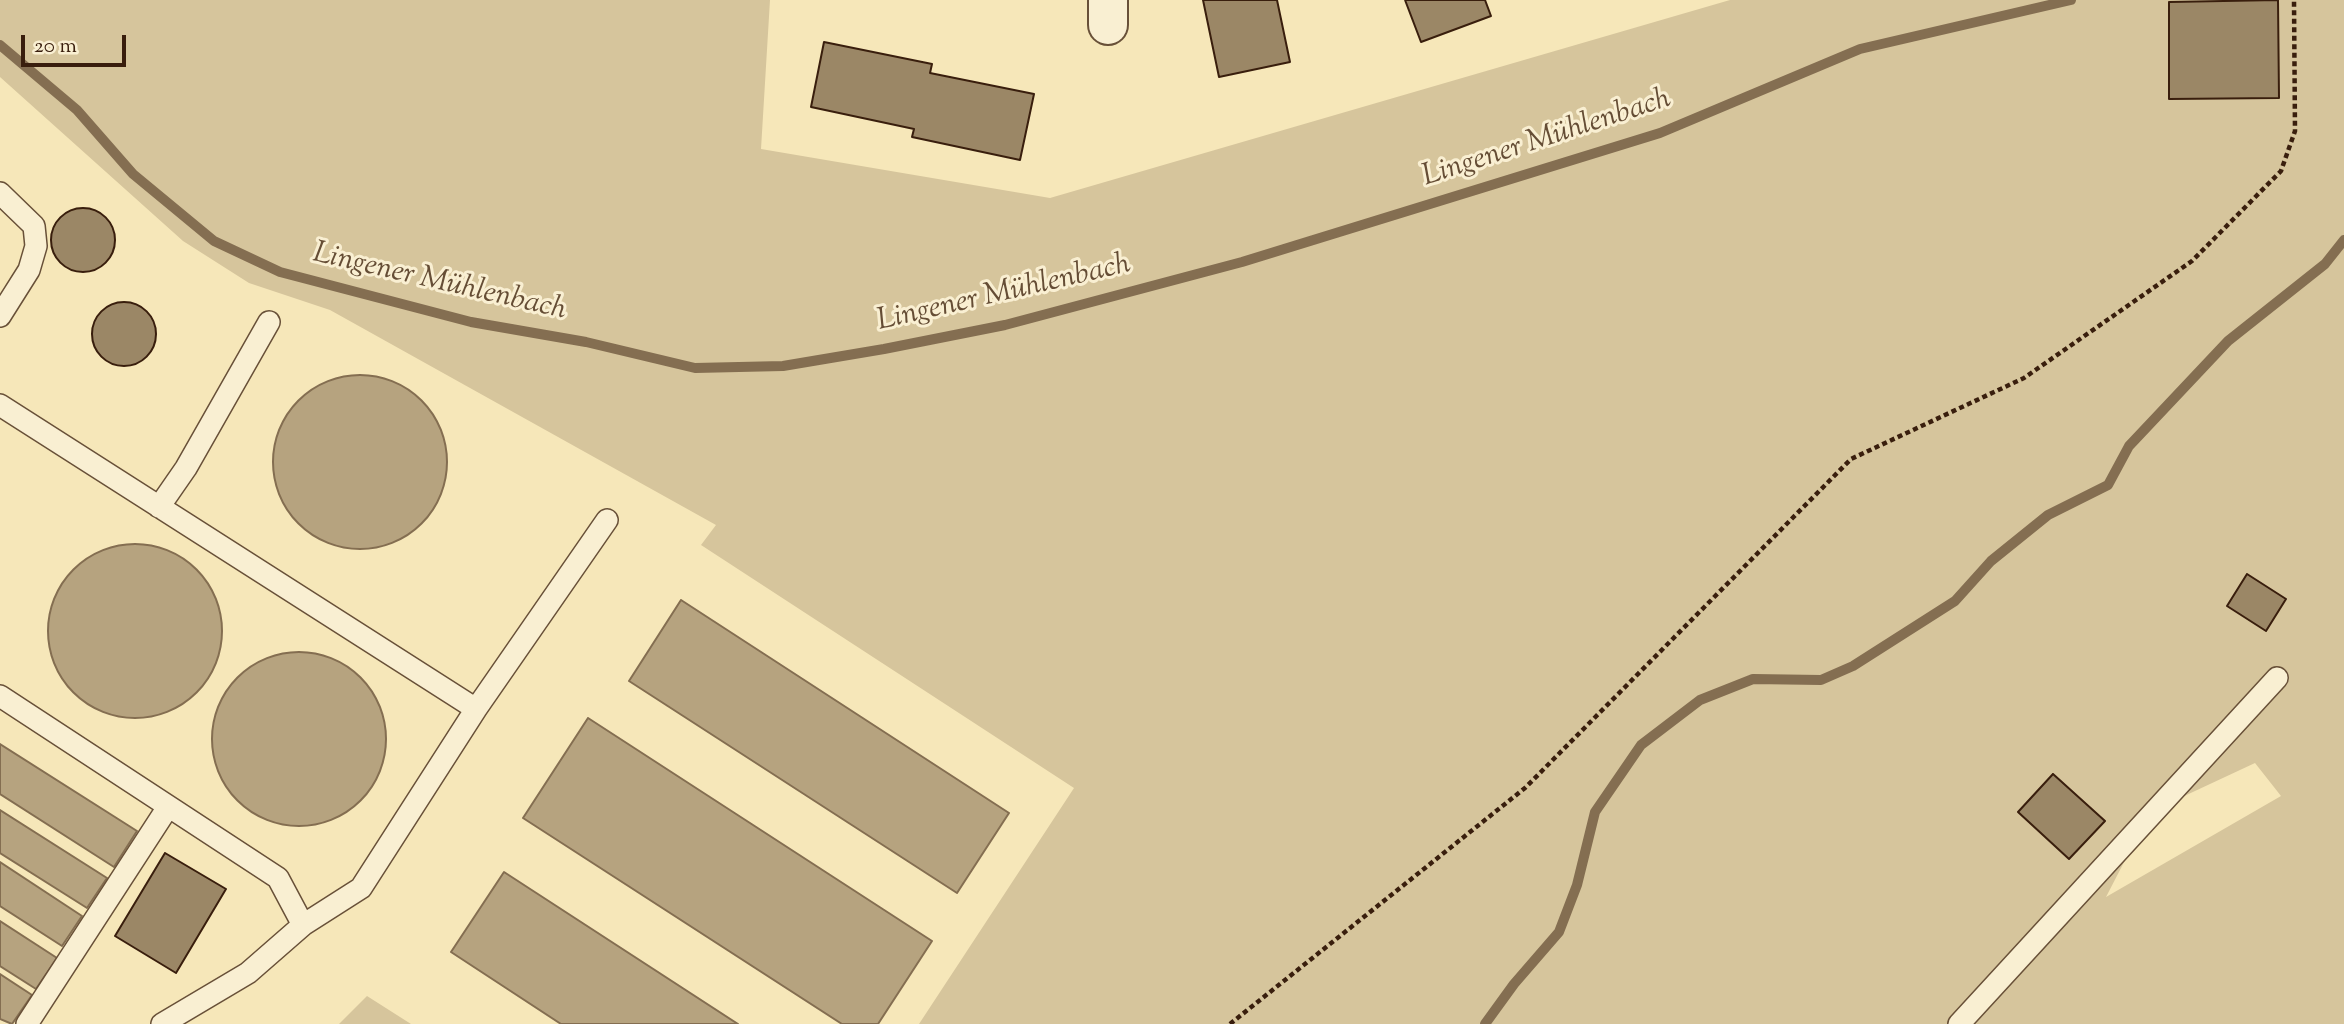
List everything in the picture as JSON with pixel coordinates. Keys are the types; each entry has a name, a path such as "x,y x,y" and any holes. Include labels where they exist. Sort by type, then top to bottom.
{"lane":[{"path":"0,193 34,226 36,246 29,270 0,316"},
{"path":"159,507 186,468 269,322"},
{"path":"0,405 476,709"},
{"path":"162,1024 248,973 303,925 361,888 476,709 607,520"},
{"path":"1958,1024 2277,678"},
{"path":"0,696 278,878 303,925"},
{"path":"27,1024 168,807"}],"path":[{"path":"1230,1024 1525,788 1851,459 2024,378 2192,261 2281,171 2295,131 2294,0"}],"shaded area":[{"path":"0,0 770,0 761,149 1050,198 1730,0 2344,0 2344,1024 919,1024 1074,788 701,545 716,525 330,310 249,283 183,241 0,77","holes":["2255,763 2281,796 2106,897 2150,812"]},
{"path":"360,375 393,382 421,401 440,429 447,462 440,495 421,523 393,542 360,549 327,542 299,523 280,495 273,462 280,429 299,401 327,382"},
{"path":"135,544 168,551 196,570 215,598 222,631 215,664 196,692 168,711 135,718 102,711 74,692 55,664 48,631 55,598 74,570 102,551"},
{"path":"681,600 1009,813 957,893 629,681"},
{"path":"299,652 332,659 360,678 379,706 386,739 379,772 360,800 332,819 299,826 266,819 238,800 219,772 212,739 219,706 238,678 266,659"},
{"path":"588,718 932,941 878,1024 842,1024 523,818"},
{"path":"0,744 137,831 114,867 0,794"},
{"path":"0,810 107,878 87,908 0,853"},
{"path":"0,862 82,916 62,946 0,906"},
{"path":"504,872 738,1024 561,1024 451,952"},
{"path":"0,921 57,958 36,989 0,966"},
{"path":"0,974 32,995 12,1024 0,1019"},
{"path":"367,996 411,1024 339,1024"}],"building":[{"path":"1203,0 1277,0 1290,62 1219,77"},
{"path":"1405,0 1485,0 1491,16 1421,42"},
{"path":"2278,0 2279,98 2169,99 2169,2"},
{"path":"824,42 932,64 930,73 1034,94 1020,160 912,137 914,129 811,107"},
{"path":"83,208 95,210 106,217 113,228 113,252 106,263 95,270 83,272 71,270 60,263 53,252 51,240 53,228 60,217 71,210"},
{"path":"118,302 130,302 147,311 154,322 154,346 147,357 130,366 118,366 106,361 97,352 92,340 92,328 97,316 106,307"},
{"path":"2247,574 2286,599 2266,631 2227,606"},
{"path":"2053,774 2105,821 2069,859 2018,812"},
{"path":"165,853 226,889 176,973 115,936"}],"waterway":[{"name":"Lingener Mühlenbach","path":"0,45 77,110 133,174 214,241 280,272 471,322 586,342 695,368 783,366 884,349 1005,325 1242,262 1660,133 1860,49 2071,0"},
{"path":"1485,1024 1514,984 1559,932 1577,885 1595,812 1641,745 1700,700 1753,679 1821,680 1853,666 1955,601 1991,561 2048,515 2108,485 2129,446 2228,341 2325,264 2344,240"}]}
